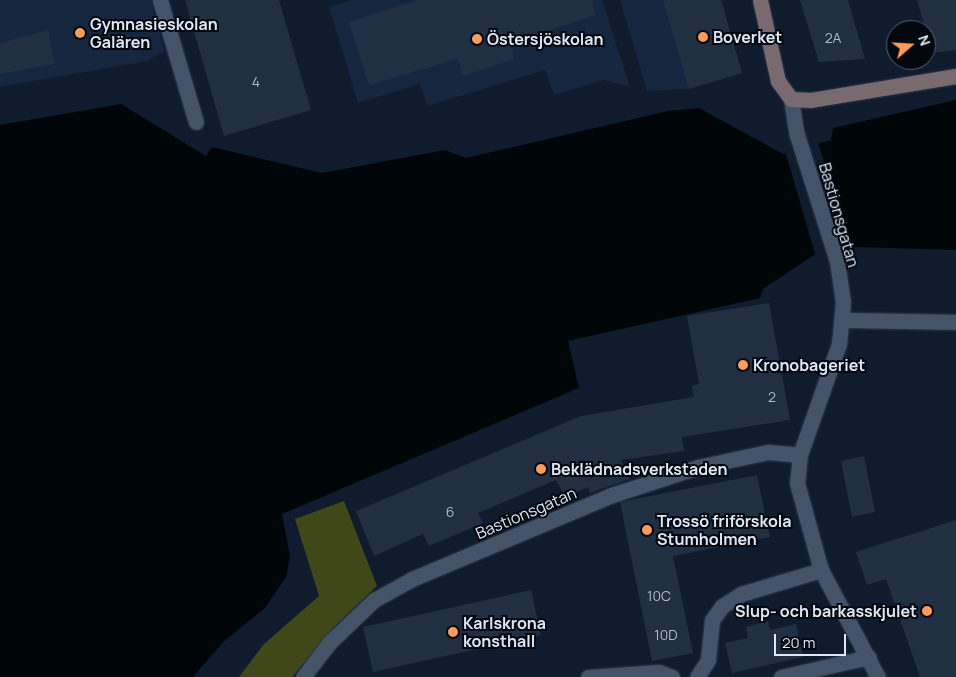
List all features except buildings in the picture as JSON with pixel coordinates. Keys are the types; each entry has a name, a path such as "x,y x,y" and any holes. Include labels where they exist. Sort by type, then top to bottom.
{"street":[{"path":"160,0 196,122"},
{"path":"760,0 778,81 791,99 811,100 956,76"},
{"name":"Bastionsgatan","path":"791,99 800,145 837,260 842,320 838,344 800,455 798,483 803,514 822,570 878,677"},
{"path":"842,320 956,322"},
{"name":"Bastionsgatan","path":"303,677 330,642 374,600 412,579 612,495 688,470 768,452 800,455"},
{"path":"697,677 708,660 712,620 722,606 742,594 822,570"},
{"path":"781,677 868,658"},
{"path":"588,677 659,672 672,677"}],"shaded area":[{"name":"Gymnasieskolan Galären","path":"0,0 151,0 164,51 147,61 0,87"},
{"name":"Östersjöskolan","path":"352,0 602,0 630,87 604,80 554,95 545,70 427,106 420,84 358,103 329,7"},
{"path":"620,0 721,0 742,73 689,89 647,91"},
{"path":"956,100 956,250 853,247 814,255 763,289 760,298 568,341 579,388 282,514 290,557 286,577 265,608 223,642 193,677 0,677 0,125 121,104 206,156 212,147 322,173 445,150 466,158 668,111 699,108 783,154 831,140 833,128"}],"green space":[{"path":"344,501 377,586 335,626 292,677 239,677 264,644 319,596 295,519"}],"pier":[{"path":"818,142 850,250 816,257 785,151"}],"place":[{"name":"Gymnasieskolan Galären","path":"80,33"},
{"name":"Boverket","path":"703,37"},
{"name":"Östersjöskolan","path":"477,39"},
{"name":"Kronobageriet","path":"743,365"},
{"name":"Beklädnadsverkstaden","path":"541,469"},
{"name":"Trossö friförskola Stumholmen","path":"647,530"},
{"name":"Slup- och barkasskjulet","path":"927,611"},
{"name":"Karlskrona konsthall","path":"453,632"}]}
